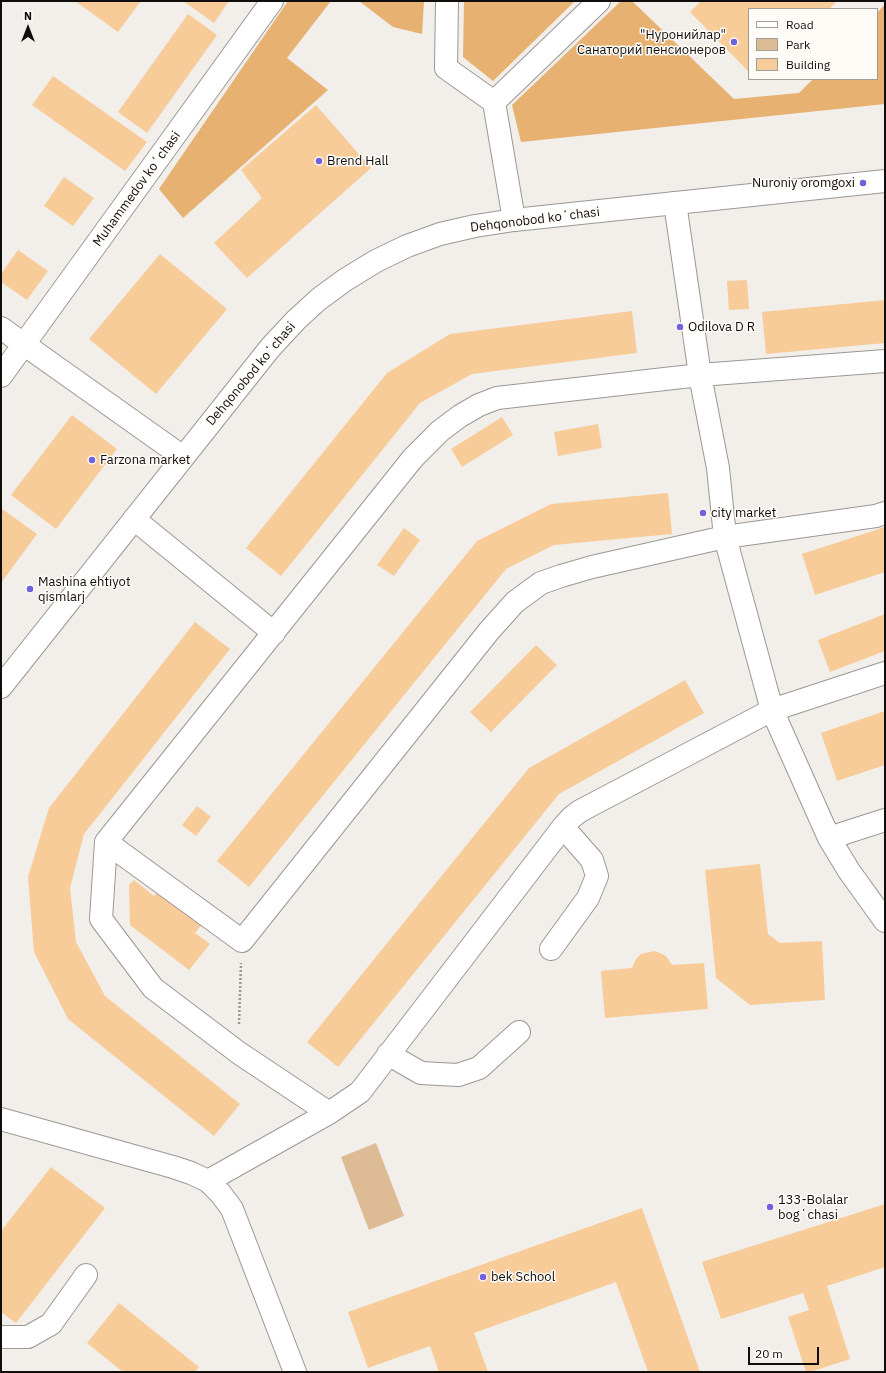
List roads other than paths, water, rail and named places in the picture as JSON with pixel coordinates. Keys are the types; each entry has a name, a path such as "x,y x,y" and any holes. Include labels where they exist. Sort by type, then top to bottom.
{"street":[{"name":"Muhammedov koʻchasi","path":"1,376 272,1"},
{"path":"447,1 446,68 494,102 514,220"},
{"path":"494,102 599,1"},
{"name":"Dehqonobod koʻchasi","path":"1,687 249,373 296,320 319,299 345,280 376,262 407,246 475,226 514,220 885,181"},
{"path":"675,203 700,375 718,468 725,537 772,710 829,838 849,871 885,920"},
{"path":"1,328 183,456"},
{"path":"329,1114 238,1053 153,988 101,919 106,842 413,458 440,431 460,416 479,405 497,398 700,375 885,361"},
{"path":"106,842 242,941 489,631 515,602 541,583 592,567 725,537 876,516 885,513"},
{"path":"134,519 274,633"},
{"path":"208,1181 329,1114 360,1092 563,827 580,811 772,710 885,673"},
{"path":"829,838 885,820"},
{"path":"551,949 588,898 597,876 592,860 563,827"},
{"path":"388,1054 421,1073 458,1075 479,1068 519,1032"},
{"path":"1,1119 173,1167 208,1181 221,1194 232,1209 295,1372"},
{"path":"1,1337 28,1336 51,1324 86,1275"}],"place":[{"name":"\"Нуронийлар\" Санаторий пенсионеров","path":"734,42"},
{"name":"Brend Hall","path":"319,161"},
{"name":"Nuroniy oromgoxi","path":"863,183"},
{"name":"Odilova D R","path":"680,327"},
{"name":"Farzona market","path":"92,460"},
{"name":"city market","path":"703,513"},
{"name":"Mashina ehtiyot qismlarj","path":"30,589"},
{"name":"133-Bolalar bogʻchasi","path":"770,1207"},
{"name":"bek School","path":"483,1277"}]}
